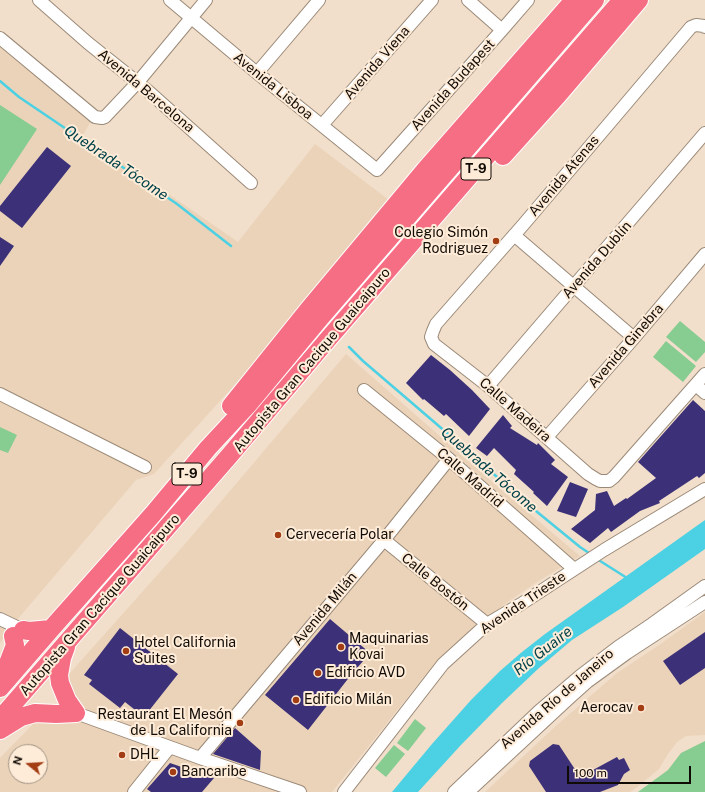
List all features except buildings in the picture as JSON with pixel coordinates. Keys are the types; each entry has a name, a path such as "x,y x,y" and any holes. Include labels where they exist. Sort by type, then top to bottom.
{"highway":[{"path":"425,170 467,115 565,0"},
{"path":"153,514 192,455 309,309 425,170 574,0"},
{"name":"Autopista Gran Cacique Guaicaipuro","path":"0,688 153,514 208,448 247,406 321,317 595,0"},
{"name":"Autopista Gran Cacique Guaicaipuro","path":"0,719 230,456 329,338 622,0"},
{"path":"329,338 347,328 375,299 553,101 639,0"},
{"path":"0,682 15,645 12,631 51,629"},
{"path":"68,641 62,658 59,675 60,683 67,700 76,713"},
{"path":"0,730 21,717 35,713 76,713"}],"street":[{"name":"Avenida Barcelona","path":"39,0 88,43 138,82 251,183"},
{"name":"Avenida Lisboa","path":"170,0 377,170"},
{"path":"0,38 95,117 102,118 105,117 138,82 206,0"},
{"path":"257,73 319,0"},
{"name":"Avenida Viena","path":"322,125 432,0"},
{"path":"468,0 502,30"},
{"name":"Avenida Budapest","path":"377,170 528,0"},
{"name":"Avenida Atenas","path":"436,324 514,235 691,27 696,25 705,27"},
{"name":"Avenida Dublín","path":"488,386 705,133"},
{"path":"514,235 634,338"},
{"name":"Avenida Ginebra","path":"547,437 705,254"},
{"name":"Calle Madeira","path":"436,324 432,331 434,344 488,386 596,480 600,481 609,481 614,477 700,389"},
{"path":"700,389 705,374"},
{"name":"Calle Madrid","path":"364,390 449,459 574,569"},
{"path":"0,394 144,467"},
{"name":"Avenida Milán","path":"200,758 384,540 449,459"},
{"name":"Avenida Trieste","path":"345,791 443,664 487,624 521,604 604,550 705,489"},
{"name":"Calle Bostón","path":"384,540 487,624"},
{"name":"Avenida Río de Janeiro","path":"454,792 539,711 580,676 618,646 705,586"},
{"name":"Avenida Río de Janeiro","path":"468,792 587,682 627,653 705,602"},
{"path":"0,619 12,631"},
{"path":"76,713 300,792"},
{"path":"134,792 170,747"}],"shaded area":[{"path":"0,46 91,121 83,135 238,242 315,144 389,200 265,351 154,474 136,480 17,620 0,643"},
{"path":"346,354 505,493 580,556 509,601 468,633 423,678 332,792 0,792 0,758 8,750 8,784 48,784 48,744 14,744 34,723 73,700 67,676 185,544"},
{"name":"Aerocav","path":"705,612 705,735 686,736 677,742 659,769 630,792 485,792 558,724 617,673"}],"green space":[{"path":"0,105 37,129 0,185"},
{"path":"680,321 705,342 705,352 696,362 666,337"},
{"path":"666,341 696,366 683,382 653,357"},
{"path":"0,427 17,435 8,453 0,450"},
{"path":"415,719 426,728 408,751 397,743"},
{"path":"705,741 705,792 638,792 668,770 681,753"},
{"path":"394,745 405,754 386,777 375,768"}],"water":[{"name":"Río Guaire","path":"705,520 705,549 623,607 572,640 539,668 502,703 418,792 392,792 471,700 500,671 545,634"}],"waterway":[{"name":"Quebrada Tócome","path":"0,81 19,97 177,204 231,246"},
{"name":"Quebrada Tócome","path":"349,347 363,361 525,502 592,555"},
{"name":"Quebrada Tócome","path":"597,559 627,578"}],"place":[{"name":"Colegio Simón Rodriguez","path":"496,241"},
{"name":"Cervecería Polar","path":"278,535"},
{"name":"Maquinarias Kovai","path":"341,647"},
{"name":"Hotel California Suites","path":"126,651"},
{"name":"Edificio AVD","path":"318,673"},
{"name":"Edificio Milán","path":"296,700"},
{"name":"Aerocav","path":"641,708"},
{"name":"Restaurant El Mesón de La California","path":"240,723"},
{"name":"DHL","path":"122,755"},
{"name":"Bancaribe","path":"173,772"}]}
